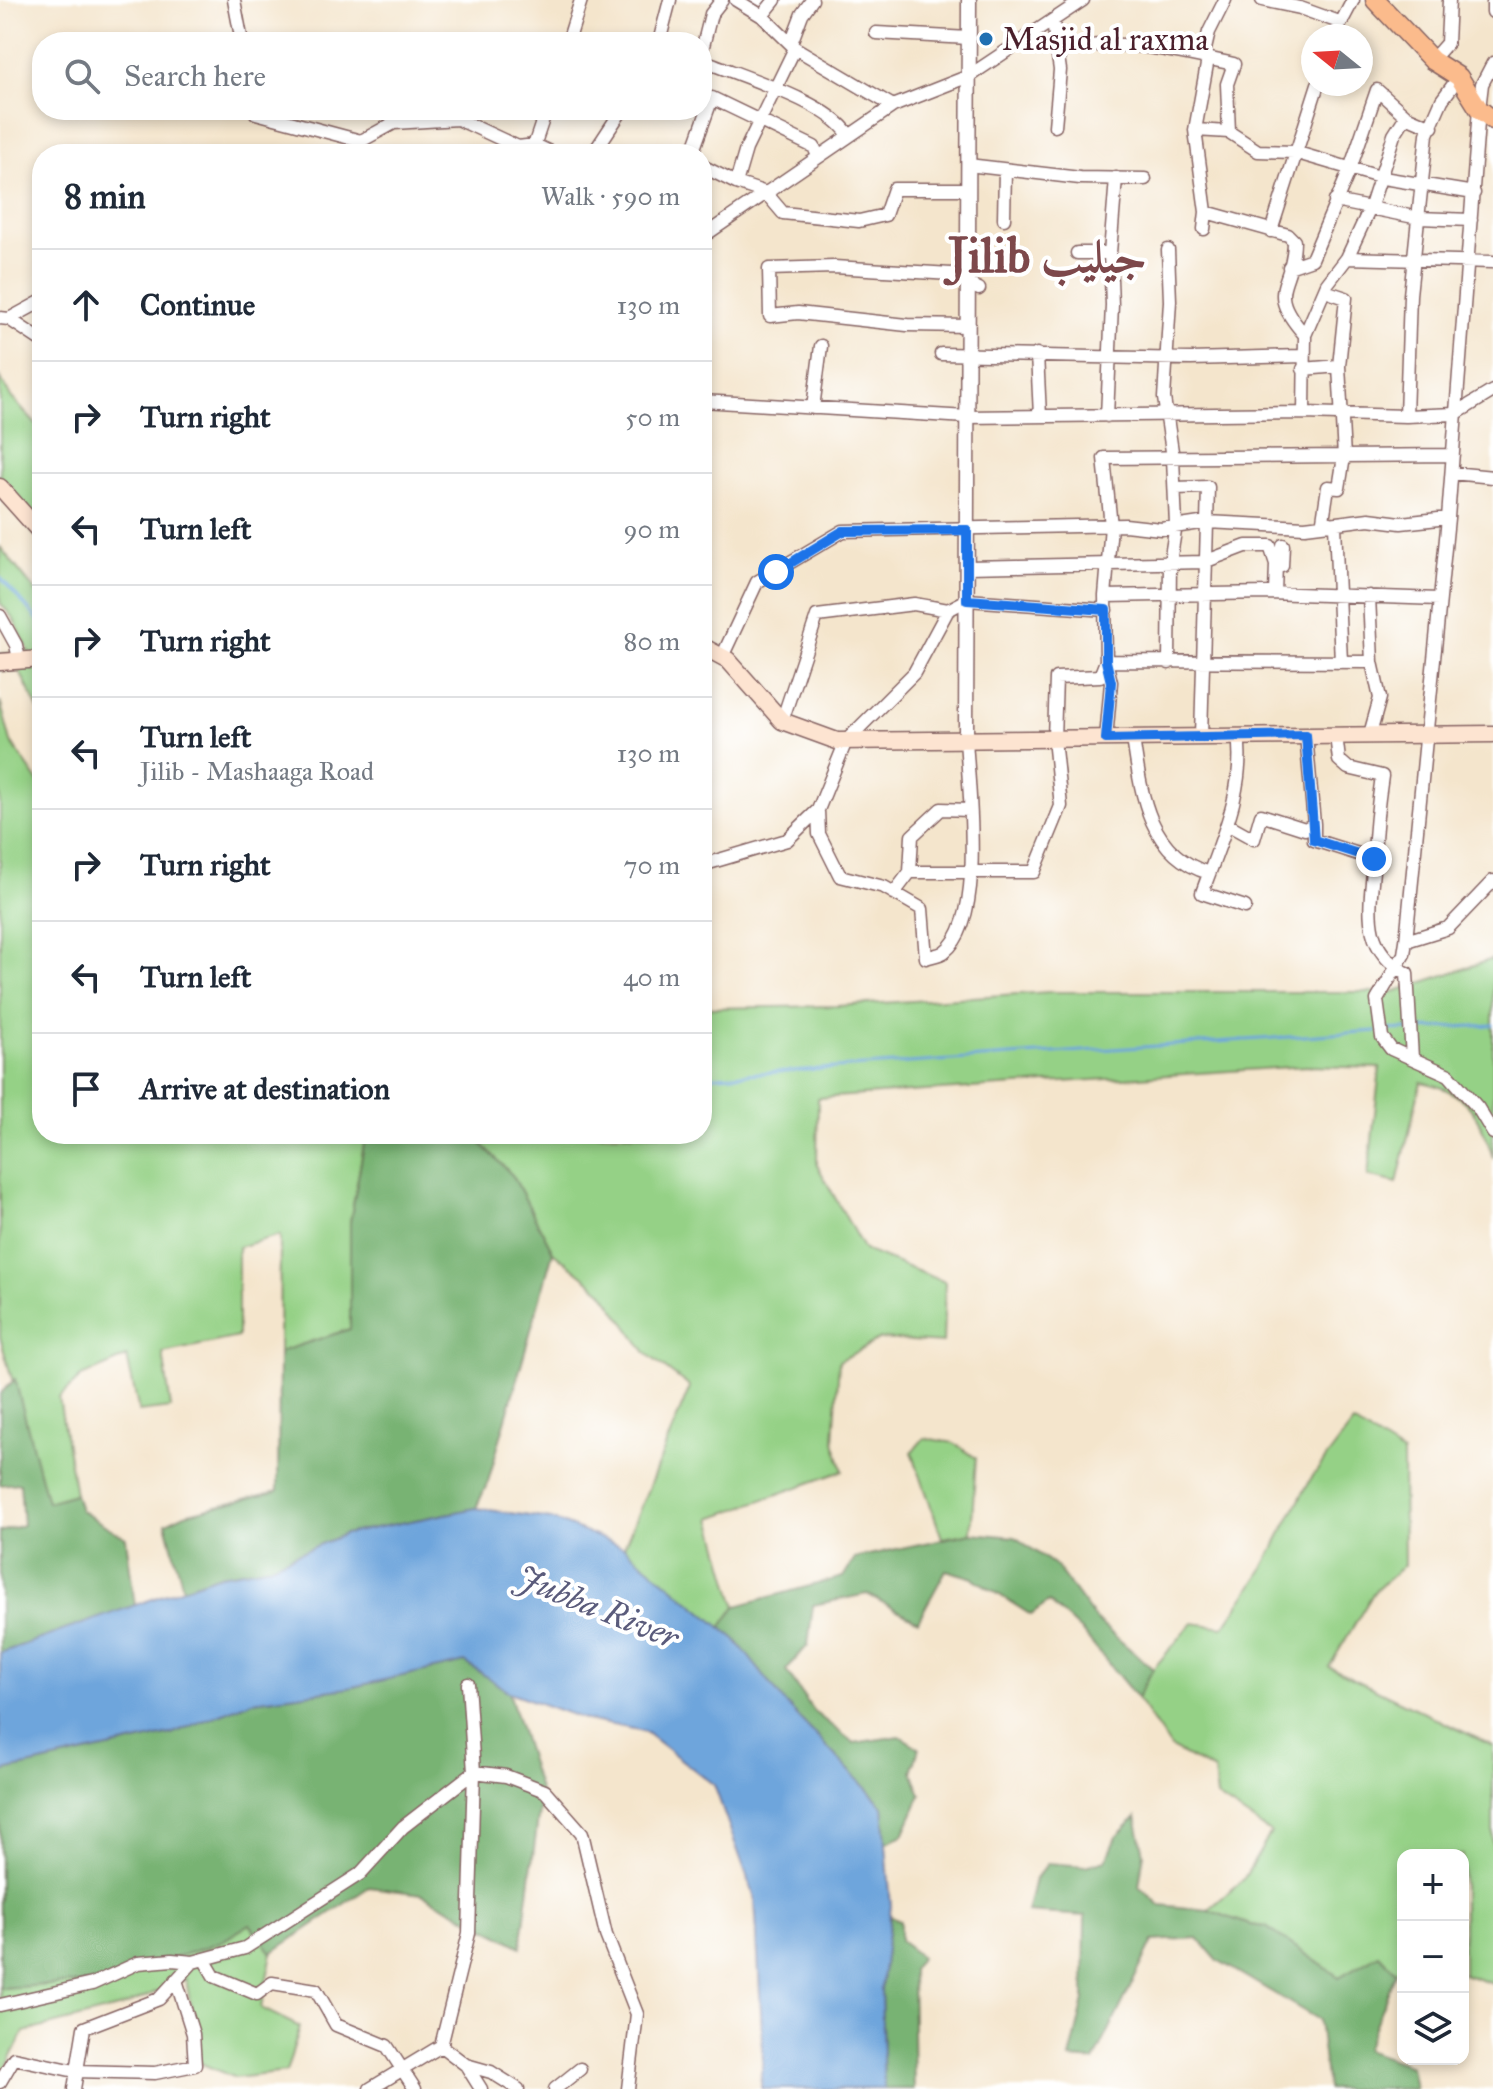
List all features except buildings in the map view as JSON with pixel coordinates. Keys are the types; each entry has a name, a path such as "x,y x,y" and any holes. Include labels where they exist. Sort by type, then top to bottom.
{"main road":[{"path":"1375,0 1432,60 1459,77 1486,115"},
{"path":"0,487 32,523"},
{"path":"712,652 722,657 782,721 822,737 846,741 1493,734"},
{"path":"0,662 31,660"}],"street":[{"path":"234,0 240,32"},
{"path":"571,32 581,0"},
{"path":"662,32 670,0"},
{"path":"706,32 711,14 722,0"},
{"path":"736,0 762,16 793,46 893,106"},
{"path":"762,16 775,0"},
{"path":"736,183 746,149 793,46 802,14 812,0"},
{"path":"1055,126 1060,70 1060,0"},
{"path":"712,230 893,106 969,76 1083,0"},
{"path":"1204,229 1206,212 1195,130 1209,32 1225,0"},
{"path":"1262,0 1300,8 1339,22 1353,0"},
{"path":"1432,60 1447,43 1449,0"},
{"path":"818,810 819,834 840,876 894,893 922,909 926,958 945,952 963,922 973,871 966,738 968,326 972,283 968,189 971,1"},
{"path":"1493,2 1493,11"},
{"path":"876,33 969,38"},
{"path":"1058,52 1098,44 1234,64 1227,84 1229,132"},
{"path":"1493,63 1487,85 1486,115 1471,220 1448,518 1406,941 1396,967 1377,1000 1381,1031 1391,1049 1449,1075 1478,1108 1493,1133"},
{"path":"712,64 809,103 840,121 848,134"},
{"path":"1406,416 1410,295 1427,134 1442,100 1459,77"},
{"path":"1289,267 1312,259 1350,169 1377,90 1406,116 1432,127"},
{"path":"1271,231 1314,96"},
{"path":"712,98 762,119 814,147 818,156"},
{"path":"1304,413 1305,335 1371,206 1383,178 1394,135 1406,116"},
{"path":"282,120 361,141 394,123 442,120"},
{"path":"460,120 512,144"},
{"path":"535,144 543,120"},
{"path":"600,144 615,120"},
{"path":"696,144 704,120"},
{"path":"1195,130 1229,132 1258,151 1294,152 1383,178 1474,193"},
{"path":"968,165 1145,179"},
{"path":"1004,219 1005,170"},
{"path":"712,171 766,193 783,213 859,221 885,215 894,189 968,189"},
{"path":"1107,416 1112,305 1110,253 1116,178"},
{"path":"1335,201 1419,218 1471,220"},
{"path":"1206,212 1288,235 1294,241 1282,291 1283,306 1305,335"},
{"path":"1168,250 1170,301 1165,356 1166,415 1173,458 1176,525 1170,562 1169,663"},
{"path":"1077,253 1110,253"},
{"path":"1347,258 1493,262"},
{"path":"968,326 907,325 798,313 770,316 769,269 834,267 972,283"},
{"path":"1325,291 1346,298 1339,366 1344,457 1339,488 1328,487 1323,520 1335,525"},
{"path":"4,319 32,306"},
{"path":"4,319 32,335"},
{"path":"813,408 821,346"},
{"path":"941,354 1165,356 1339,366"},
{"path":"1037,354 1040,416"},
{"path":"712,402 967,417 1304,413 1406,416 1455,414 1493,391"},
{"path":"1106,739 1111,682 1106,661 1105,596 1111,526 1104,458 1453,455"},
{"path":"1452,473 1493,477"},
{"path":"1175,488 1208,487 1201,737"},
{"path":"722,657 757,582 843,531 1111,526 1145,530 1207,522 1271,526 1335,525 1369,519 1401,523 1448,518"},
{"path":"1335,525 1335,595 1341,662"},
{"path":"1271,526 1276,546 1275,593"},
{"path":"967,567 1204,562 1246,546 1276,546"},
{"path":"1105,596 1275,593 1439,599"},
{"path":"1369,596 1372,662 1380,698 1370,734"},
{"path":"712,862 787,840 818,810 846,741 914,673 948,610 967,600 1106,610"},
{"path":"782,721 817,616 914,604 948,610"},
{"path":"0,616 16,645 31,660"},
{"path":"1106,661 1372,662"},
{"path":"910,872 1034,872 1061,806 1054,739 1056,678 1100,676 1106,661"},
{"path":"1306,735 1314,840 1374,859"},
{"path":"1336,735 1339,760 1348,768 1382,776 1373,832 1369,916 1378,945 1396,967 1407,973 1411,999 1408,1020 1412,1058"},
{"path":"1238,736 1241,758 1227,824 1202,893 1245,907"},
{"path":"1133,738 1140,788 1155,834 1189,867 1209,873"},
{"path":"894,893 910,872 912,836 941,809 969,810"},
{"path":"1227,824 1254,839 1261,815 1305,829 1314,824"},
{"path":"1406,941 1448,928 1493,881"},
{"path":"370,2089 441,2046 469,1933 474,1772 468,1684"},
{"path":"0,2005 92,1984 138,1963 198,1961 245,1948 360,1874 403,1827 474,1772 506,1776 545,1791 582,1833 606,1935 637,2014 628,2089"},
{"path":"74,2089 84,2028 159,1999 198,1961"},
{"path":"198,1961 214,1976 257,1994 272,1983 316,1990 336,2025 387,2046 415,2089"},
{"path":"0,2082 4,2064 14,2058 75,2071 155,2073 195,2065 193,2034 176,1980"},
{"path":"441,2046 466,2065 481,2089"},
{"path":"466,2065 491,2072 518,2089"},
{"path":"555,2089 580,2069"}],"green space":[{"path":"0,378 11,397 32,420 32,532 0,496"},
{"path":"0,547 32,587 32,697 20,672 0,670 0,654 29,651 13,618 0,603"},
{"path":"0,701 11,742 32,772 32,1144 364,1144 350,1222 350,1329 279,1352 280,1235 238,1247 238,1337 163,1353 171,1408 139,1412 127,1357 81,1377 59,1398 75,1494 47,1502 0,1337"},
{"path":"1493,959 1493,1158 1483,1130 1469,1107 1450,1091 1421,1082 1397,1183 1368,1176 1380,1068 1307,1066 818,1098 817,1165 864,1250 945,1282 943,1343 880,1339 839,1361 834,1441 843,1471 711,1518 736,1606 721,1628 624,1547 690,1387 647,1354 602,1291 553,1252 513,1176 482,1144 712,1144 712,1008 837,1006 1049,992 1393,992"},
{"path":"364,1144 482,1144 513,1176 553,1252 488,1482 476,1508 345,1534 266,1567 220,1575 183,1588 166,1523 185,1514 278,1491 279,1352 350,1329 350,1222"},
{"path":"15,1379 47,1502 75,1494 80,1510 126,1538 135,1606 0,1653 0,1532 23,1525 20,1483 0,1485 0,1394"},
{"path":"1353,1423 1403,1454 1404,1565 1374,1592 1329,1667 1493,1746 1493,1984 1469,1976 1469,1849 1397,1849 1396,1972 1379,1954 1339,1977 1266,1927 1250,1925 1208,1910 1243,1880 1271,1833 1217,1797 1214,1771 1171,1748 1137,1698 1153,1669 1192,1623 1224,1627 1261,1572 1310,1480"},
{"path":"924,1438 954,1443 976,1458 971,1533 942,1538 912,1452"},
{"path":"971,1533 1015,1537 1056,1566 1095,1619 1153,1669 1137,1698 1083,1633 1049,1602 1031,1615 973,1578 946,1570 918,1621 867,1594 813,1605 808,1645 786,1670 814,1712 854,1743 900,1736 919,1748 912,1772 921,1795 903,1835 886,1844 883,1806 785,1703 735,1639 721,1628 736,1606 843,1577 855,1558"},
{"path":"465,1662 509,1692 541,1796 521,1947 422,1894 369,1887 272,1953 250,1924 222,1941 110,1981 0,1988 0,1772 171,1734 253,1701 348,1688"},
{"path":"1136,1817 1144,1853 1139,1886 1160,1905 1208,1910 1250,1925 1266,1927 1339,1977 1379,1954 1396,1972 1365,2050 1397,2061 1397,2065 1411,2066 1415,2089 1327,2089 1319,2020 1216,1959 1198,1938 1153,1941 1094,2061 1070,2059 1084,2000 1085,1916 1027,1912 1035,1879 1048,1863 1085,1866 1106,1860 1116,1837"},
{"path":"890,1916 900,1921 900,1941 921,1957 912,1970 914,2089 884,2089 881,1990"},
{"path":"250,1924 272,1953 261,2008 300,2027 286,2072 235,2078 200,2063 186,1979 122,2007 24,2032 0,2079 0,1988 110,1981 222,1941"}],"water":[{"name":"Jubba River","path":"476,1508 551,1519 624,1547 735,1639 785,1703 883,1806 891,1906 881,1990 884,2089 761,2089 763,2051 755,1898 714,1785 644,1731 586,1720 509,1692 465,1662 348,1688 253,1701 171,1734 0,1772 0,1653 220,1575 266,1567 345,1534"}],"waterway":[{"path":"0,577 32,613"},
{"path":"1416,1029 1493,1025"},
{"path":"1384,1030 1408,1029"},
{"path":"712,1076 1377,1031"}],"place":[{"name":"Masjid al raxma","path":"986,39"}],"district":[{"name":"Jilib جيليب","path":"1048,255"}],"route":[{"path":"776,572 843,531 889,528 967,530 967,600 1032,602 1106,610 1106,661 1111,682 1106,739 1306,735 1314,840 1374,859"}]}
